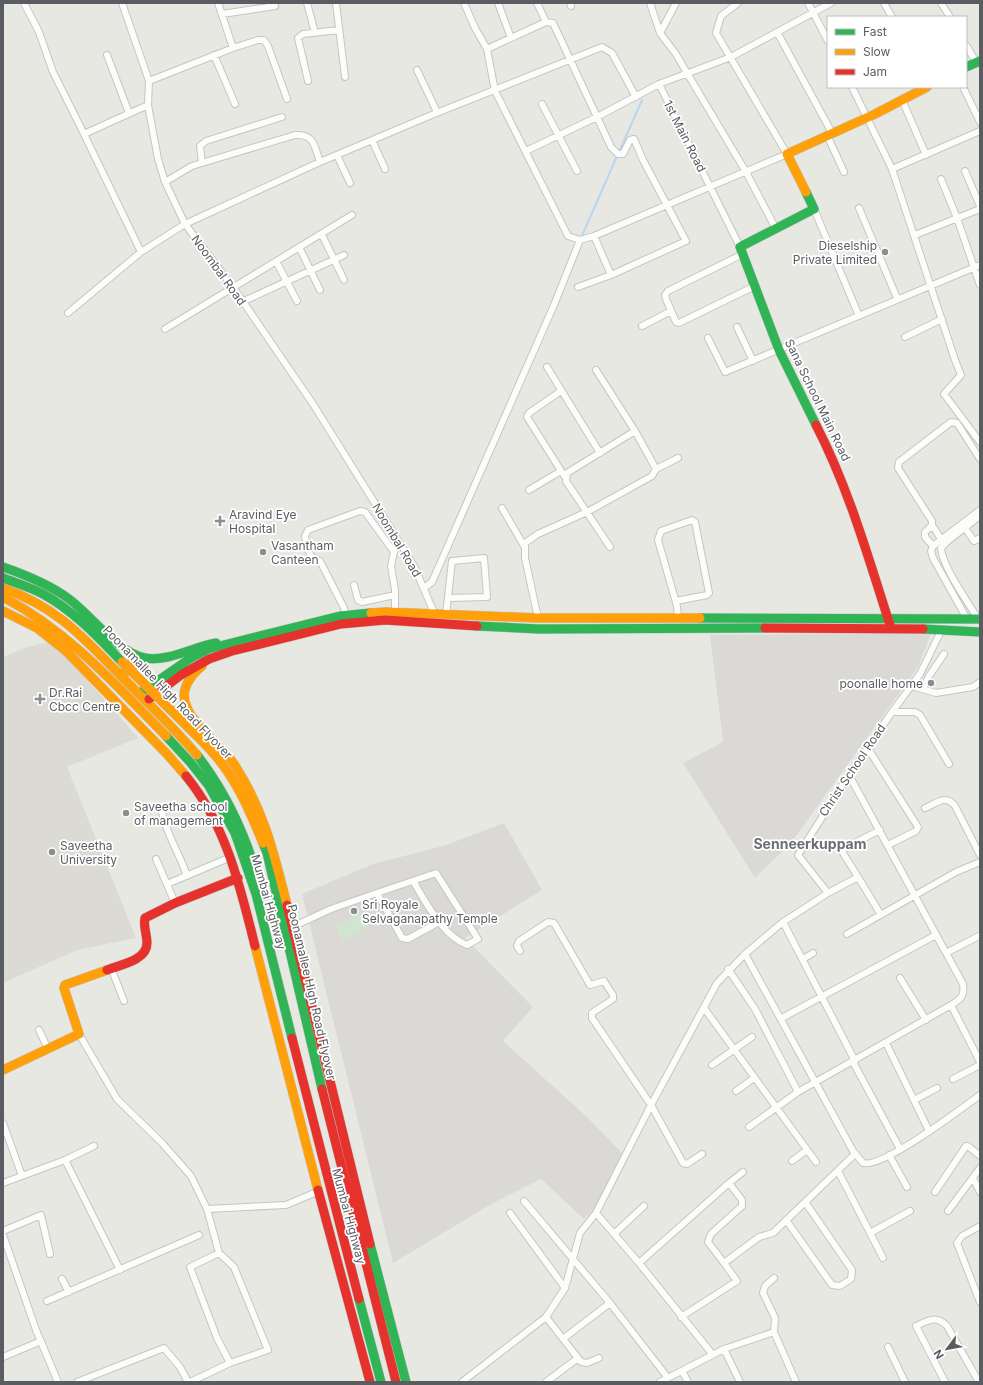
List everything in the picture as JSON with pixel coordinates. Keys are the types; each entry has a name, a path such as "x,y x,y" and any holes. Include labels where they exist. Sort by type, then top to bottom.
{"main road":[{"path":"967,66 978,61"},
{"path":"742,250 776,229 814,209 787,154 830,134 869,119 903,102 925,88"},
{"name":"Sana School Main Road","path":"742,250 779,350 836,464 890,623"},
{"path":"3,567 25,575 57,590 83,610 132,654 138,657 153,658 214,643 234,641"},
{"name":"Poonamallee High Road Flyover","path":"3,578 36,591 56,602 83,623 180,719 226,768 243,797 264,843 334,1120"},
{"path":"3,588 52,612 81,635 199,756 216,780 234,810 246,838 256,870 264,905 270,951"},
{"name":"Mumbai Highway","path":"3,597 32,612 73,643 176,746 198,771 226,815 243,853 256,894 355,1306"},
{"path":"3,610 37,628 56,642 167,754 206,804 216,821 238,878 279,1042 319,1191 355,1306 370,1382"},
{"path":"139,694 191,658 214,647 346,615 395,612 538,618 678,618 890,623 980,632"},
{"path":"147,701 190,669 215,657 341,624 385,620 539,628 890,623 979,619"},
{"path":"118,672 129,672 133,669 135,665 132,654"},
{"path":"215,657 196,670 188,681 185,694 186,705 226,752 253,798 272,843 293,928 334,1120 406,1382"},
{"path":"3,1070 79,1034 64,988 65,985 144,954 148,947 143,922 145,918 175,903 238,878"},
{"name":"Mumbai Highway","path":"334,1120 380,1320 396,1382"},
{"path":"355,1306 363,1317 381,1382"}],"street":[{"path":"24,3 39,32 53,72 141,252"},
{"path":"122,3 149,81 148,105 158,159 165,182 185,224 320,162 437,112 495,91 602,47 612,53 636,97"},
{"path":"218,3 233,48"},
{"path":"307,3 315,33"},
{"path":"336,3 345,77"},
{"path":"464,3 475,28 487,49 495,91 568,236 580,240 594,236 787,154 716,33 721,16 738,3"},
{"path":"498,3 511,38"},
{"path":"537,3 546,22"},
{"path":"650,3 660,33 676,54 746,172 776,229"},
{"path":"660,33 676,3"},
{"path":"808,3 827,39"},
{"path":"526,151 597,117 658,84 731,57 831,3"},
{"path":"884,3 891,16"},
{"path":"941,3 949,16"},
{"path":"222,14 275,6"},
{"path":"487,49 546,22 553,23 611,147 618,154 623,154 630,140 634,139 686,241 611,275 578,287"},
{"path":"308,80 298,38 303,34 339,30"},
{"path":"777,32 830,134 844,172"},
{"path":"149,81 214,55 258,40 267,42 287,99"},
{"path":"967,46 978,61"},
{"path":"107,55 128,113"},
{"path":"214,55 235,104"},
{"path":"417,70 437,112"},
{"name":"1st Main Road","path":"658,84 710,187"},
{"path":"853,88 869,119 892,169 961,375 944,394 980,442"},
{"path":"964,88 980,122"},
{"path":"903,102 926,156"},
{"path":"542,104 577,171"},
{"path":"84,134 148,105"},
{"path":"202,163 200,146 206,141 282,117"},
{"path":"892,169 926,156 980,131"},
{"path":"165,182 192,166 302,134 312,139 320,162"},
{"path":"372,140 385,169"},
{"path":"338,155 350,183"},
{"path":"915,235 980,207 965,171"},
{"path":"941,179 957,218 980,286"},
{"name":"Sana School Main Road","path":"710,187 742,250"},
{"path":"859,208 897,298"},
{"path":"814,209 859,316"},
{"path":"165,329 352,215"},
{"name":"Noombal Road","path":"68,313 141,252 185,224 232,287 313,404 414,566 439,624"},
{"path":"594,236 611,275"},
{"path":"323,237 344,280"},
{"path":"424,588 432,582 554,305 580,240"},
{"path":"742,250 668,291 666,299 670,311 676,322 682,322 755,286"},
{"path":"301,251 320,290"},
{"path":"242,302 344,255"},
{"path":"278,265 297,301"},
{"path":"708,338 725,372 859,316 897,298 980,265"},
{"path":"642,326 670,311"},
{"path":"905,337 942,319"},
{"path":"737,327 753,361"},
{"path":"547,367 600,453"},
{"path":"596,370 635,431 656,469"},
{"path":"561,391 529,413 527,417 561,470 566,481 610,547"},
{"path":"933,546 925,537 925,532 930,528 932,521 898,468 899,462 951,422 957,423 980,460"},
{"path":"565,477 566,473 635,431"},
{"path":"524,546 525,543 538,534 587,512 652,476 656,469 678,458"},
{"path":"529,490 561,470"},
{"path":"502,508 524,546 538,618"},
{"path":"967,619 933,558 931,551 933,546 941,539 980,510"},
{"path":"346,615 339,595 320,561 313,559 309,553 305,536 308,530 340,517 360,511 364,512 392,549 393,556 390,566 395,595 395,612"},
{"path":"979,619 948,568 942,554 942,548 980,516"},
{"path":"676,601 707,595 709,593 695,522 692,520 661,530 658,540 676,601 678,618"},
{"path":"930,528 934,528 941,539"},
{"path":"965,528 972,540 974,541 980,538"},
{"path":"446,615 452,561 484,558 488,595 486,597 448,598"},
{"path":"354,585 358,600 362,602 395,595"},
{"name":"Christ School Road","path":"828,893 798,855 849,775 920,674 942,629"},
{"path":"923,689 929,676 944,654"},
{"path":"912,686 936,693 973,687 980,682"},
{"path":"892,712 915,712 920,715 949,764"},
{"path":"868,747 918,828 916,831 888,845"},
{"path":"749,1127 798,1092 951,1005 962,998 964,992 963,984 849,775"},
{"path":"925,808 946,799 951,800 980,855"},
{"path":"162,812 164,825 179,854 187,876"},
{"path":"880,830 843,849 843,853 881,915"},
{"path":"167,884 231,857"},
{"path":"156,859 175,903"},
{"path":"847,934 956,872 980,862"},
{"path":"293,928 331,910 337,909 377,893 436,873 478,939 467,945 457,941 439,922 413,881"},
{"path":"462,1382 546,1317 565,1288 580,1233 596,1213 651,1105 717,983 745,954 783,922 828,893 858,877"},
{"path":"377,893 402,938 408,939 439,922"},
{"path":"520,951 517,946 519,941 548,922 554,923 590,985 604,981 613,995 613,999 592,1014 592,1018 651,1105 682,1163 688,1164 702,1154"},
{"path":"783,922 900,1149"},
{"path":"782,1018 822,998 936,935"},
{"path":"946,953 979,936"},
{"path":"803,959 813,953"},
{"path":"745,954 782,1018 855,1154 863,1163 868,1165 900,1149 930,1131 980,1095"},
{"path":"111,968 124,1001"},
{"path":"728,970 755,1009 798,1092"},
{"path":"900,978 926,1020"},
{"path":"951,1005 980,1063 953,1079"},
{"path":"704,1008 775,1108 816,1162"},
{"path":"39,1030 48,1049"},
{"path":"77,1382 164,1348 180,1367 189,1382 230,1363 268,1350 234,1267 219,1252 207,1208 191,1176 162,1143 121,1103 110,1089 79,1034"},
{"path":"712,1065 752,1037"},
{"path":"886,1043 930,1131"},
{"path":"736,1091 754,1078"},
{"path":"914,1100 936,1088"},
{"path":"3,1122 22,1176"},
{"path":"3,1183 65,1160 94,1146"},
{"path":"935,1192 966,1146 980,1156"},
{"path":"792,1161 807,1150"},
{"path":"724,1263 759,1237 773,1233 855,1154"},
{"path":"889,1155 907,1187"},
{"path":"65,1160 120,1270"},
{"path":"948,1211 980,1168"},
{"path":"838,1170 883,1258"},
{"path":"639,1263 743,1172"},
{"path":"973,1178 980,1192"},
{"path":"681,1317 737,1281 708,1242 711,1234 742,1206 742,1200 729,1183"},
{"path":"207,1208 286,1205 319,1191"},
{"path":"524,1201 572,1260 610,1303 668,1378"},
{"path":"786,1220 832,1285 840,1286 851,1279 852,1270 805,1202"},
{"path":"614,1234 644,1206"},
{"path":"870,1233 910,1211"},
{"path":"510,1213 565,1288"},
{"path":"596,1213 639,1263 713,1355"},
{"path":"3,1231 40,1215 50,1254"},
{"path":"980,1226 962,1236 957,1242 980,1302"},
{"path":"3,1235 57,1382"},
{"path":"47,1301 199,1235"},
{"path":"219,1252 190,1267 217,1338 230,1363"},
{"path":"774,1278 765,1286 763,1293 775,1318 774,1332 796,1382"},
{"path":"62,1279 69,1292"},
{"path":"564,1338 610,1303"},
{"path":"546,1317 564,1338 581,1362 585,1364 599,1358"},
{"path":"945,1382 916,1326 930,1319 941,1320 947,1326 979,1382"},
{"path":"660,1382 724,1349 774,1332"},
{"path":"3,1357 41,1341"},
{"path":"888,1347 904,1382"},
{"path":"724,1349 740,1382"},
{"path":"546,1382 578,1358"},
{"path":"682,1371 688,1382"}],"shaded area":[{"path":"931,633 918,667 791,843 755,878 683,763 723,742 710,635"},
{"name":"Saveetha University","path":"53,641 138,738 67,767 136,938 77,950 3,983 3,657 24,648"},
{"path":"504,823 542,890 465,938 533,1007 503,1041 587,1117 628,1159 609,1193 584,1219 541,1179 493,1203 393,1263 302,894 373,864 443,846"}],"green space":[{"path":"360,913 368,927 342,942 336,927"}],"waterway":[{"path":"619,152 642,100"},
{"path":"581,238 617,156"},
{"path":"456,520 466,498"}],"traffic: fast":[{"path":"967,67 980,61"},
{"path":"806,192 814,209 740,247 779,350 816,425"},
{"path":"3,567 37,580 69,599 105,633 135,655 154,659 163,658 216,643"},
{"path":"3,578 28,587 65,608 85,625 122,662"},
{"path":"143,691 191,658 208,649 340,616 371,613"},
{"path":"700,618 980,619"},
{"path":"477,626 539,629 765,628"},
{"path":"923,629 980,632"},
{"path":"166,736 190,762 209,786 235,833 256,894 292,1038"},
{"path":"197,755 225,797 239,826 256,872"},
{"path":"263,843 267,853 322,1089"},
{"path":"370,1244 406,1382"},
{"path":"359,1299 381,1382"}],"traffic: slow":[{"path":"806,192 787,154 875,114 925,88"},
{"path":"3,588 23,596 41,606 57,616 85,639 163,718 197,755"},
{"path":"3,597 27,611 70,642 110,679 166,736"},
{"path":"3,611 37,628 66,651 167,754 186,776"},
{"path":"371,613 386,612 538,618 700,618"},
{"path":"122,673 129,671 133,667 131,654"},
{"path":"122,662 180,719"},
{"path":"202,666 187,683 184,694 186,705 194,720 229,757 253,798 267,832 287,905"},
{"path":"180,719 210,750 230,775 248,808 263,843"},
{"path":"255,946 318,1190"},
{"path":"3,1070 79,1034 64,988 65,985 107,970"}],"traffic: jam":[{"path":"816,425 828,449 848,498 890,625"},
{"path":"149,699 181,675 209,659 232,651 341,624 385,620 477,626"},
{"path":"765,628 923,629"},
{"path":"186,776 212,815 230,857 244,901 255,946"},
{"path":"107,970 138,958 146,949 145,918 175,903 238,878"},
{"path":"287,905 370,1244"},
{"path":"292,1038 359,1299"},
{"path":"322,1089 396,1382"},
{"path":"318,1190 370,1382"}],"place":[{"name":"Dieselship Private Limited","path":"885,252"},
{"name":"Aravind Eye Hospital","path":"220,521"},
{"name":"Vasantham Canteen","path":"263,552"},
{"name":"poonalle home","path":"931,683"},
{"name":"Dr.Rai Cbcc Centre","path":"40,699"},
{"name":"Saveetha school of management","path":"126,813"},
{"name":"Saveetha University","path":"52,852"},
{"name":"Sri Royale Selvaganapathy Temple","path":"354,911"}],"district":[{"name":"Senneerkuppam","path":"810,843"}]}
